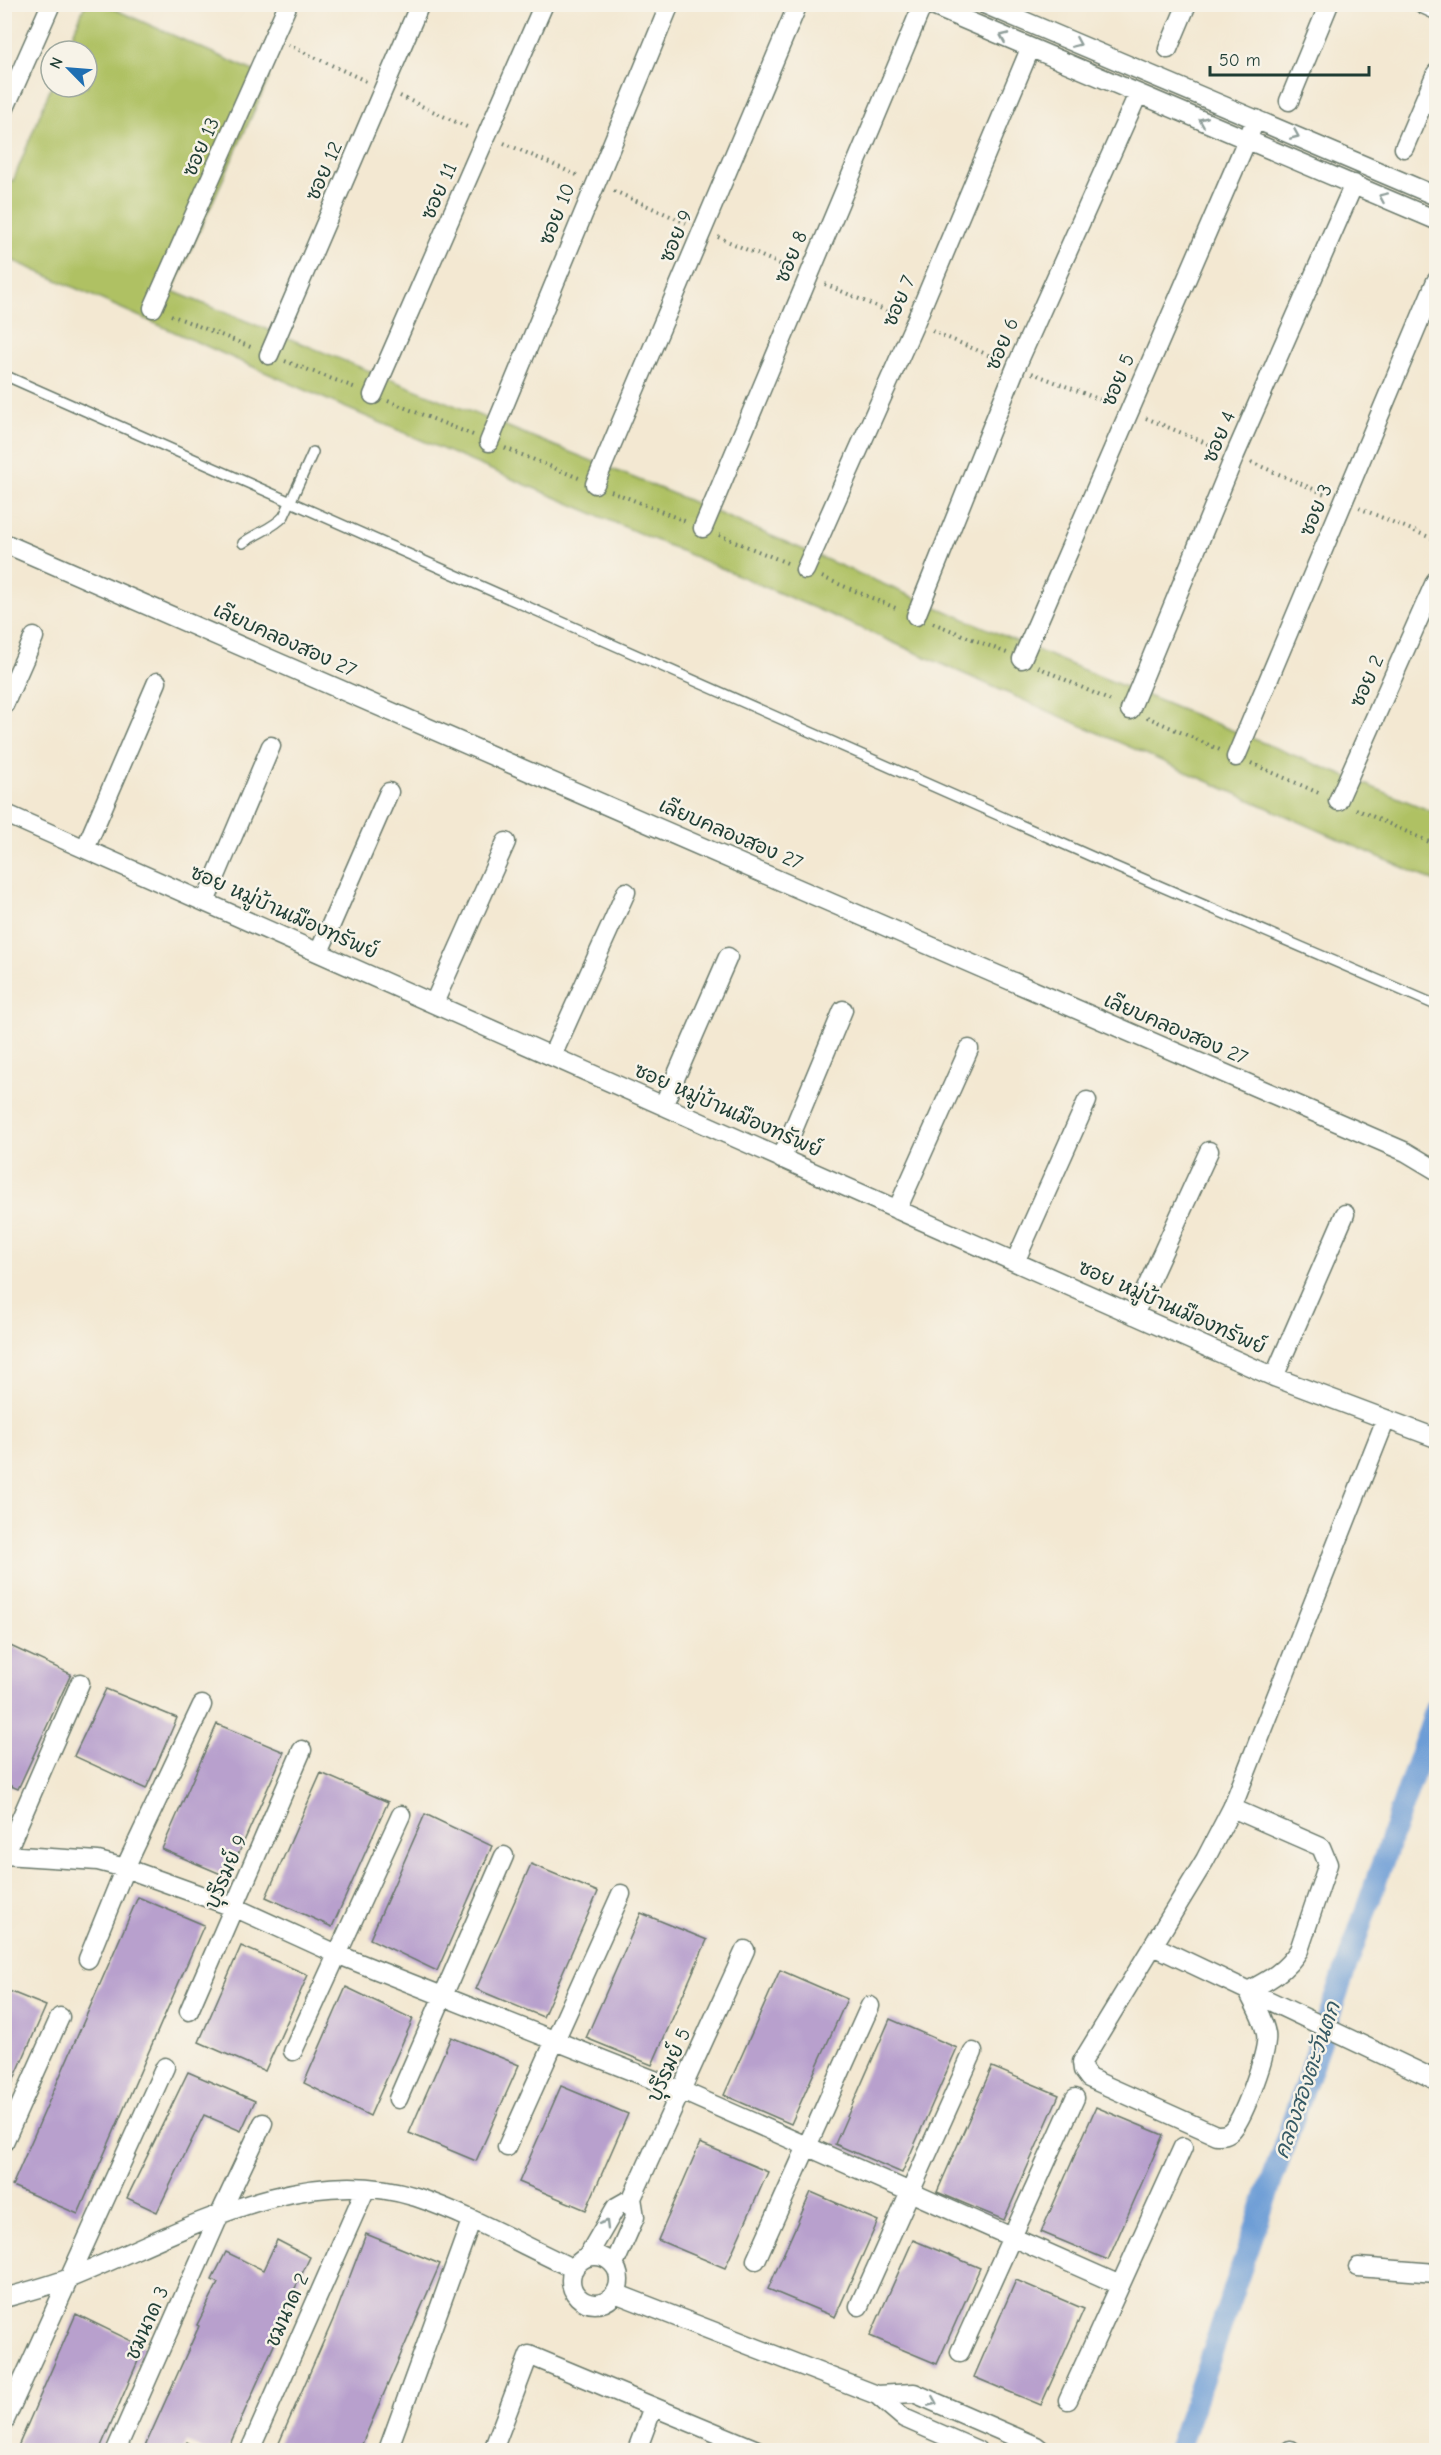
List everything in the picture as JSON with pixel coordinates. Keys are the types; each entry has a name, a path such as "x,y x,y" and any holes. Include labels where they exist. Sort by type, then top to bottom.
{"street":[{"path":"4,110 51,4"},
{"name":"ซอย 13","path":"153,308 288,4"},
{"name":"ซอย 12","path":"269,355 420,4"},
{"name":"ซอย 11","path":"373,395 544,4"},
{"name":"ซอย 10","path":"489,442 594,183 670,4"},
{"name":"ซอย 9","path":"595,484 798,4"},
{"name":"ซอย 8","path":"703,528 923,4"},
{"path":"928,4 1437,220"},
{"path":"984,4 1437,196"},
{"path":"1168,49 1187,4"},
{"path":"1290,101 1329,4"},
{"path":"1423,4 1437,10"},
{"name":"ซอย 7","path":"805,570 915,323 1030,48"},
{"path":"1404,148 1437,73"},
{"name":"ซอย 6","path":"916,616 1017,367 1138,94"},
{"name":"ซอย 5","path":"1022,659 1256,119"},
{"name":"ซอย 4","path":"1130,710 1235,455 1354,184"},
{"name":"ซอย 3","path":"1236,757 1437,281"},
{"name":"เลียบคลองสอง 27","path":"4,543 801,889 1047,999 1406,1152 1437,1170"},
{"name":"ซอย 2","path":"1338,801 1437,580"},
{"path":"4,705 34,637"},
{"path":"85,849 157,682"},
{"path":"205,902 271,746"},
{"path":"319,952 389,792"},
{"name":"ซอย หมู่บ้านเมืองทรัพย์","path":"4,813 1274,1377 1437,1438"},
{"path":"434,1003 506,842"},
{"path":"552,1056 626,892"},
{"path":"663,1106 728,957"},
{"path":"781,1159 843,1010"},
{"path":"897,1210 969,1049"},
{"path":"1015,1262 1087,1101"},
{"path":"1134,1315 1209,1151"},
{"path":"1274,1377 1345,1214"},
{"path":"1256,1995 1267,2043 1248,2099 1233,2129 1225,2135 1208,2133 1089,2078 1083,2070 1082,2062 1086,2054 1154,1946 1205,1860 1232,1808 1386,1419"},
{"path":"80,1683 5,1855 98,1861 125,1868 236,1908 339,1955 682,2091 1120,2285"},
{"path":"88,1959 125,1868 202,1705"},
{"name":"บุุรีรมย์ 9","path":"189,2011 236,1908 302,1750"},
{"path":"1232,1808 1321,1847 1328,1864 1299,1950 1286,1968 1256,1995"},
{"path":"293,2051 339,1955 401,1815"},
{"path":"398,2098 444,1998 504,1856"},
{"path":"507,2147 621,1894"},
{"path":"1154,1946 1437,2080"},
{"name":"บุุรีรมย์ 5","path":"614,2265 635,2217 632,2198 745,1950"},
{"path":"756,2259 870,2006"},
{"path":"4,2142 60,2017"},
{"path":"859,2306 973,2052"},
{"path":"4,2422 165,2067"},
{"path":"960,2352 1075,2098"},
{"name":"ชมนาด 3","path":"116,2451 220,2214 263,2123"},
{"path":"1068,2400 1183,2146"},
{"path":"4,2298 68,2278 220,2214 305,2190 366,2188 416,2197 580,2263 598,2256 614,2265 619,2284 615,2293 603,2303 586,2303 574,2292 571,2285 580,2263"},
{"name":"ชมนาด 2","path":"250,2451 366,2188"},
{"name":"บุุรีรมย์ 5","path":"580,2263 616,2207 632,2198"},
{"path":"388,2451 471,2221"},
{"path":"1358,2266 1437,2273"},
{"path":"615,2293 877,2395 904,2418 977,2451"},
{"path":"493,2451 529,2355 757,2451"},
{"path":"877,2395 914,2393 1036,2446 1041,2451"},
{"path":"637,2451 653,2407"}],"lane":[{"path":"4,375 1084,853 1437,1005"},
{"path":"243,543 256,533 278,523 291,501 313,452"}],"path":[{"path":"274,39 808,277 1017,367 1129,411 1437,540"}],"green space":[{"path":"85,5 105,5 269,78 172,291 676,495 1081,669 1436,813 1436,882 833,616 337,404 5,257 5,178 13,181 46,99 99,99 99,39 71,39"}],"building":[{"path":"4,1643 71,1674 18,1789 4,1783"},
{"path":"106,1689 177,1718 146,1789 74,1756"},
{"path":"217,1724 284,1752 228,1877 162,1849"},
{"path":"321,1773 388,1802 332,1927 266,1897"},
{"path":"425,1814 492,1846 437,1971 370,1939"},
{"path":"531,1864 598,1892 543,2017 476,1989"},
{"path":"138,1897 204,1925 78,2214 12,2186"},
{"path":"641,1913 707,1940 652,2065 586,2038"},
{"path":"241,1946 308,1975 265,2071 199,2042"},
{"path":"780,1970 847,1999 791,2124 724,2095"},
{"path":"346,1987 413,2019 370,2116 304,2083"},
{"path":"4,1989 46,2006 4,2102"},
{"path":"890,2019 957,2048 902,2173 835,2144"},
{"path":"451,2037 519,2065 476,2161 409,2133"},
{"path":"992,2067 1059,2095 1004,2220 937,2192"},
{"path":"188,2072 255,2101 241,2131 204,2115 157,2212 127,2198"},
{"path":"561,2086 628,2114 586,2210 519,2182"},
{"path":"1096,2107 1163,2135 1108,2260 1041,2232"},
{"path":"700,2143 768,2172 725,2268 658,2240"},
{"path":"811,2192 878,2221 835,2317 768,2289"},
{"path":"366,2234 440,2264 359,2451 297,2451 279,2443 336,2313"},
{"path":"277,2240 310,2257 285,2309 289,2311 227,2451 203,2451 187,2442 183,2451 143,2451 199,2326 197,2325 218,2283 212,2280 226,2252 263,2270"},
{"path":"913,2240 980,2268 937,2364 870,2336"},
{"path":"1016,2280 1084,2309 1041,2405 974,2377"},
{"path":"76,2314 144,2347 99,2451 16,2451"}],"waterway":[{"name":"คลองสองตะวันตก","path":"1178,2450 1436,1709"}]}
